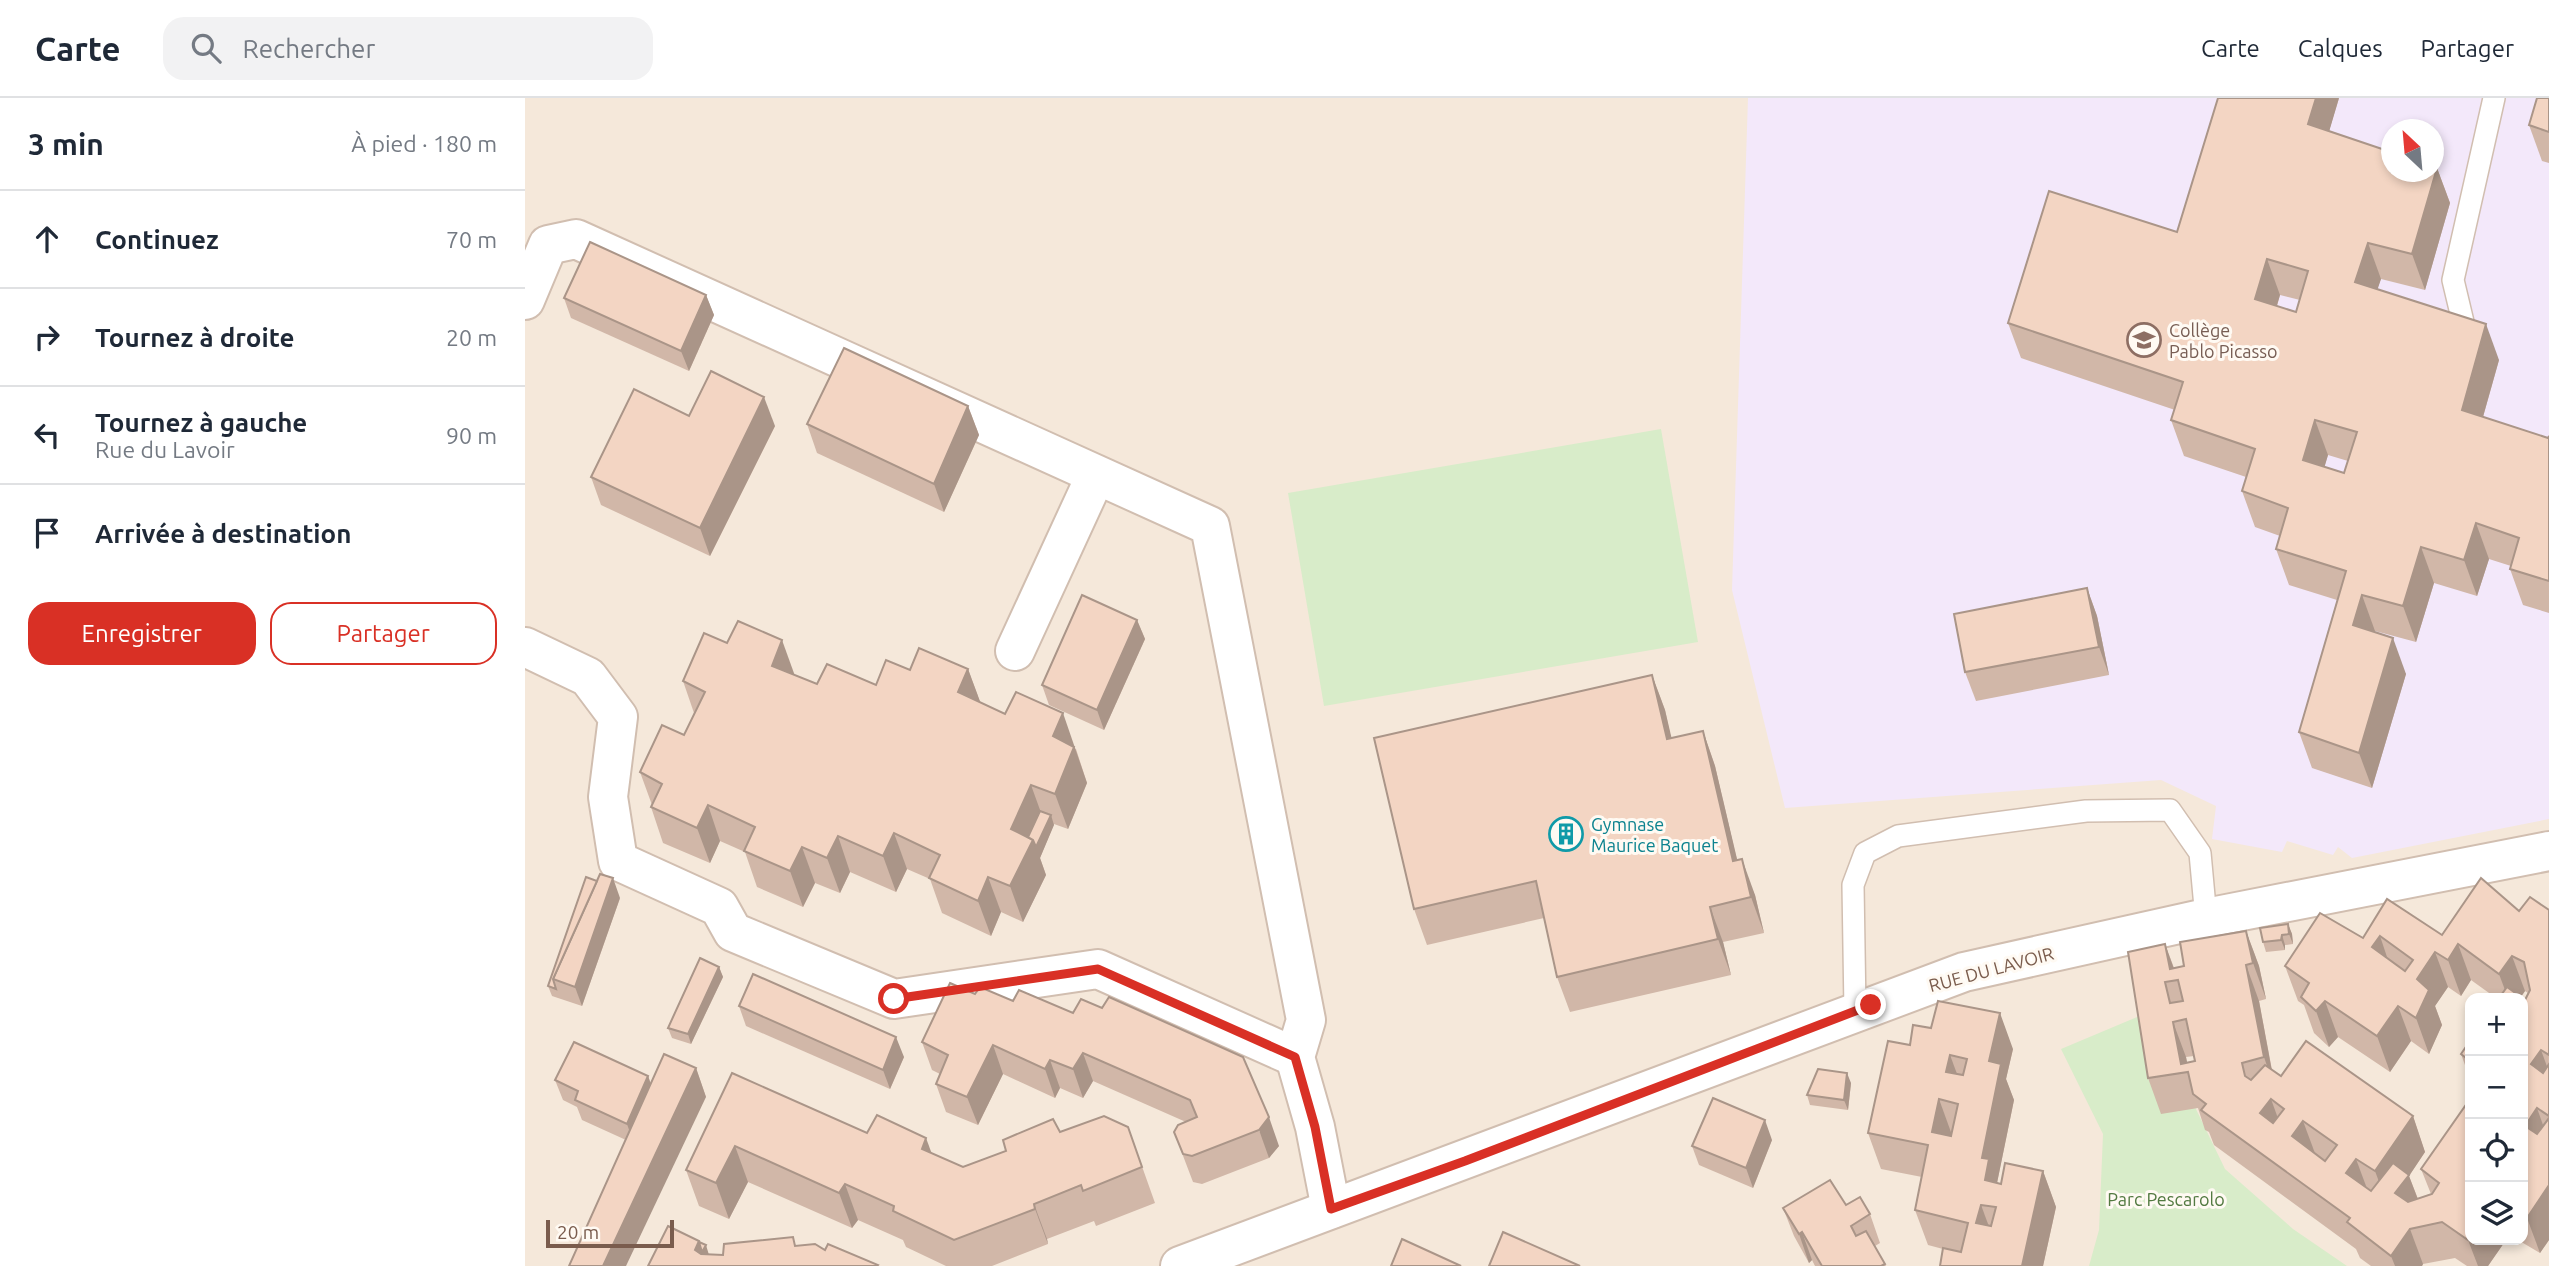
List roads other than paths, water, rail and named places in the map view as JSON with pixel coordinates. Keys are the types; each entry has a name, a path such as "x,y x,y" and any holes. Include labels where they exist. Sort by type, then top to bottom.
{"street":[{"path":"525,300 548,245 576,239 1210,526 1306,1020 1295,1057 1315,1127 1331,1209"},
{"path":"1015,651 1095,475"},
{"path":"525,647 588,677 618,717 608,797 618,861 719,907 733,932 894,999 1098,969 1295,1057"},
{"name":"RUE DU LAVOIR","path":"1180,1266 1256,1252 1331,1209 1964,972 2206,918 2549,851"}],"lane":[{"path":"2468,343 2453,280 2494,98"},
{"path":"1855,1011 1853,885 1865,853 1898,836 2086,811 2170,810 2200,853 2206,918"}],"place":[{"name":"Collège Pablo Picasso","path":"2144,340"},
{"name":"Gymnase Maurice Baquet","path":"1566,834"}],"park label":[{"name":"Parc Pescarolo","path":"2166,1199"}]}
